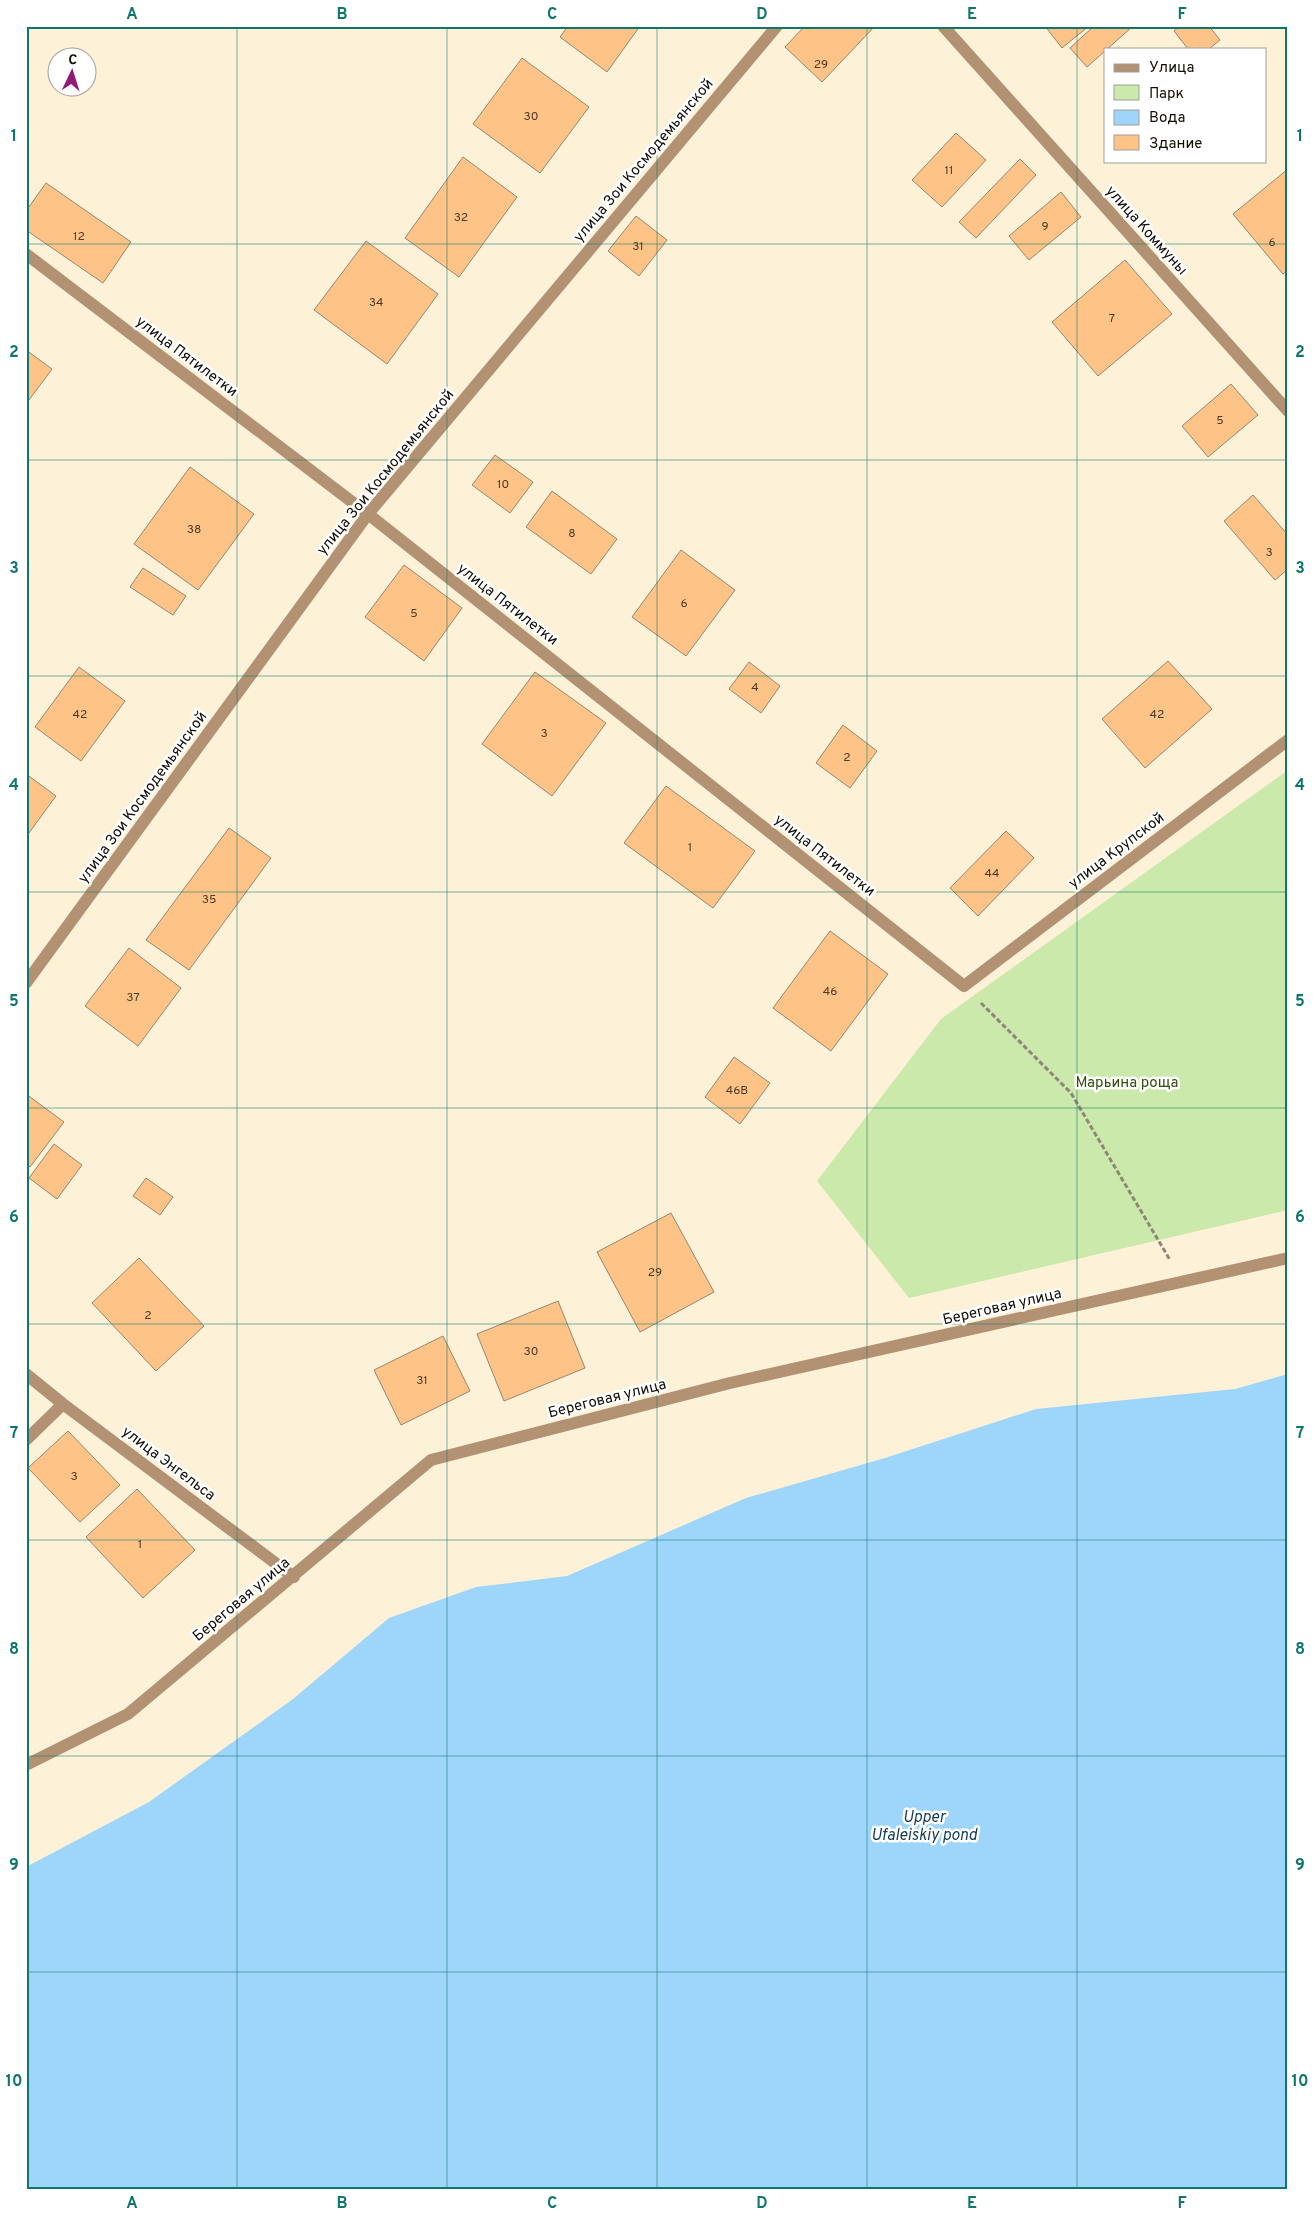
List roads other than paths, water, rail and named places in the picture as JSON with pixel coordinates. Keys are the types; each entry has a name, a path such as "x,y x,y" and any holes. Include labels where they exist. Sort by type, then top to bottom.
{"street":[{"name":"улица Зои Космодемьянской","path":"26,983 368,514 776,26"},
{"name":"улица Коммуны","path":"943,26 1288,411"},
{"name":"улица Пятилетки","path":"26,254 368,514 964,986"},
{"name":"улица Крупской","path":"964,986 1288,740"},
{"name":"Береговая улица","path":"26,1765 128,1714 294,1577 431,1460 730,1383 1288,1258"},
{"name":"улица Энгельса","path":"26,1374 63,1404 294,1577"},
{"path":"26,1440 63,1404"}],"water":[{"name":"Upper Ufaleiskiy pond","path":"1288,1374 1288,2190 26,2190 26,1867 149,1802 293,1699 389,1618 476,1587 567,1576 746,1498 885,1458 1036,1409 1235,1389"}],"park label":[{"name":"Марьина роща","path":"1127,1082"}]}
